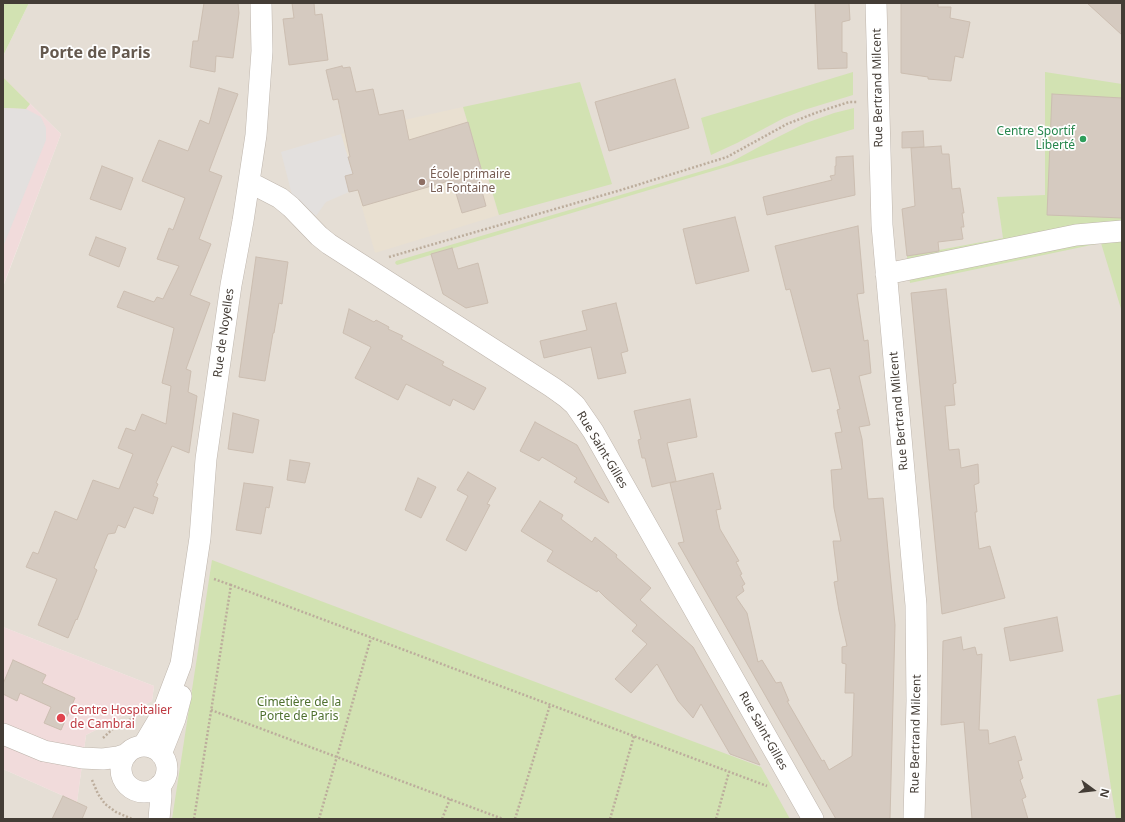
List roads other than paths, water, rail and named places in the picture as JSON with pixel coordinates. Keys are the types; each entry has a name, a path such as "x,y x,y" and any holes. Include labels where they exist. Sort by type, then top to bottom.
{"street":[{"name":"Rue de Noyelles","path":"144,751 175,719 181,696 183,675 181,664 200,538 206,459 231,285 256,135 261,68 261,3"},
{"name":"Rue Bertrand Milcent","path":"876,3 880,194 916,605 917,693 914,819"},
{"name":"Rue Saint-Gilles","path":"249,182 280,198 329,244 552,387 575,404 593,431 813,819"},
{"path":"886,274 1076,234 1122,231"},
{"path":"3,734 44,751 93,759 118,757 144,751 165,760 166,774 160,785 149,791 132,787 101,773 60,763 44,751"},
{"path":"144,751 123,759 122,772 144,806 146,819"},
{"path":"159,819 161,796 160,785"}],"place":[{"name":"Centre Sportif Liberté","path":"1083,139"},
{"name":"École primaire La Fontaine","path":"422,182"},
{"name":"Centre Hospitalier de Cambrai","path":"61,718"}],"district":[{"name":"Porte de Paris","path":"95,53"}],"park label":[{"name":"Cimetière de la Porte de Paris","path":"299,710"}]}
